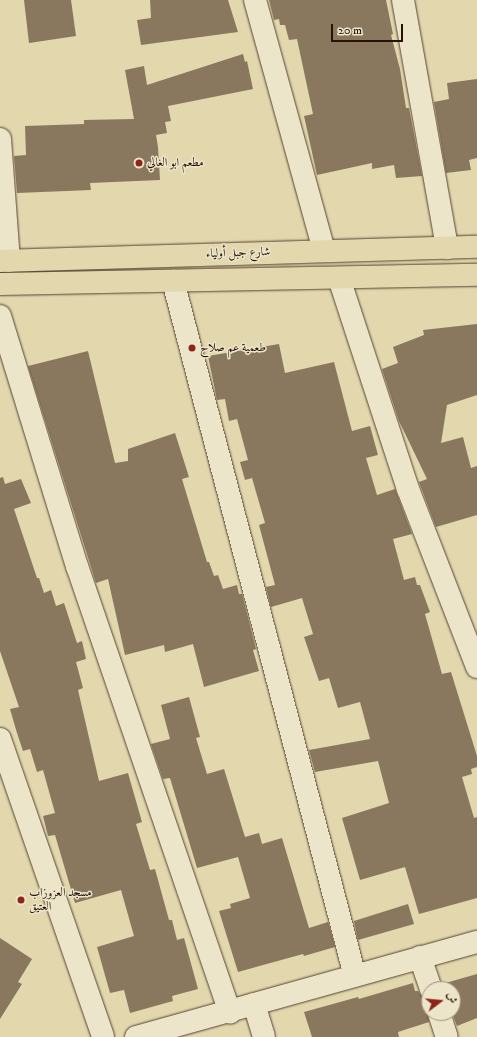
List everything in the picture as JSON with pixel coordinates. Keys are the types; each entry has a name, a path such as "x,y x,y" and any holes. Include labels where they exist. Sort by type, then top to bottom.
{"main road":[{"name":"شارع جبل أولياء","path":"5,261 324,250 477,247"},
{"path":"0,284 477,275"}],"street":[{"path":"254,0 324,250"},
{"path":"403,0 446,248"},
{"path":"0,140 5,261"},
{"path":"339,278 408,489 470,630 477,667"},
{"path":"172,281 356,976"},
{"path":"0,316 77,566 230,1012"},
{"path":"0,739 103,1037"},
{"path":"136,1037 477,942"},
{"path":"420,957 428,981"},
{"path":"254,1004 264,1037"},
{"path":"442,1021 447,1037"}],"building":[{"path":"24,0 71,0 76,36 29,43"},
{"path":"150,0 228,0 238,32 141,45 137,20 151,18"},
{"path":"269,0 386,0 393,34 391,35 400,69 406,108 409,108 422,176 396,178 394,165 372,169 372,163 317,175 304,116 313,114 297,39 289,40 285,25 280,25 279,19 274,20"},
{"path":"243,54 245,62 247,61 253,89 168,106 171,121 165,122 167,133 156,135 160,180 90,183 91,190 17,193 14,156 26,155 25,126 84,124 84,120 134,119 125,70 144,66 147,85"},
{"path":"477,79 477,158 469,160 471,170 446,173 434,102 449,99 447,83"},
{"path":"477,324 477,395 447,405 441,443 463,437 471,468 477,466 477,515 436,527 419,482 427,479 399,421 382,369 398,363 393,347 424,335 423,330"},
{"path":"279,344 285,373 334,362 352,431 370,426 378,455 366,458 377,495 395,489 412,534 393,539 404,580 415,577 417,585 420,585 430,612 425,614 442,674 451,672 477,756 477,767 471,769 472,774 462,777 474,818 477,817 477,898 419,914 405,867 360,880 342,818 389,803 378,761 315,772 309,750 370,739 360,702 338,708 329,678 319,681 304,637 313,634 302,598 271,607 266,587 275,585 259,525 265,523 252,478 245,480 240,462 248,460 237,419 229,421 225,399 217,400 208,356"},
{"path":"88,351 115,463 128,461 128,449 175,433 189,477 182,479 207,562 209,562 214,576 218,575 223,589 237,585 239,594 242,594 256,649 253,650 259,671 204,687 193,644 165,652 164,645 125,655 108,579 96,583 28,366"},
{"path":"3,477 5,484 21,479 31,503 14,509 37,578 39,578 44,593 51,590 56,606 64,603 77,643 82,641 86,659 76,662 83,688 78,690 99,781 128,773 142,822 136,824 150,870 155,869 169,920 172,920 177,940 184,938 198,989 172,996 173,1001 130,1013 124,990 110,993 97,947 134,936 121,890 75,903 55,835 48,836 43,816 55,813 43,770 37,772 30,749 23,751 10,709 19,707 0,651 0,478"},
{"path":"189,697 200,737 196,738 207,774 224,769 245,837 259,833 262,844 282,838 309,928 328,922 335,947 304,956 303,954 238,972 219,911 231,908 230,904 250,898 238,857 197,868 170,778 163,779 151,744 170,739 161,705"},
{"path":"408,904 414,924 358,940 354,921"},
{"path":"0,938 32,959 18,982 22,984 0,1019"},
{"path":"477,974 477,1018 457,1026 455,1021 461,1021 461,981 452,981"},
{"path":"413,983 415,991 418,991 421,995 421,1021 429,1022 398,1032 399,1037 312,1037 304,1012 358,997 359,999"}],"place":[{"name":"مطعم ابو الغالي","path":"139,163"},
{"name":"طعمية عم صلاح","path":"192,348"},
{"name":"مسجد العزوزاب العتيق","path":"21,900"}]}
